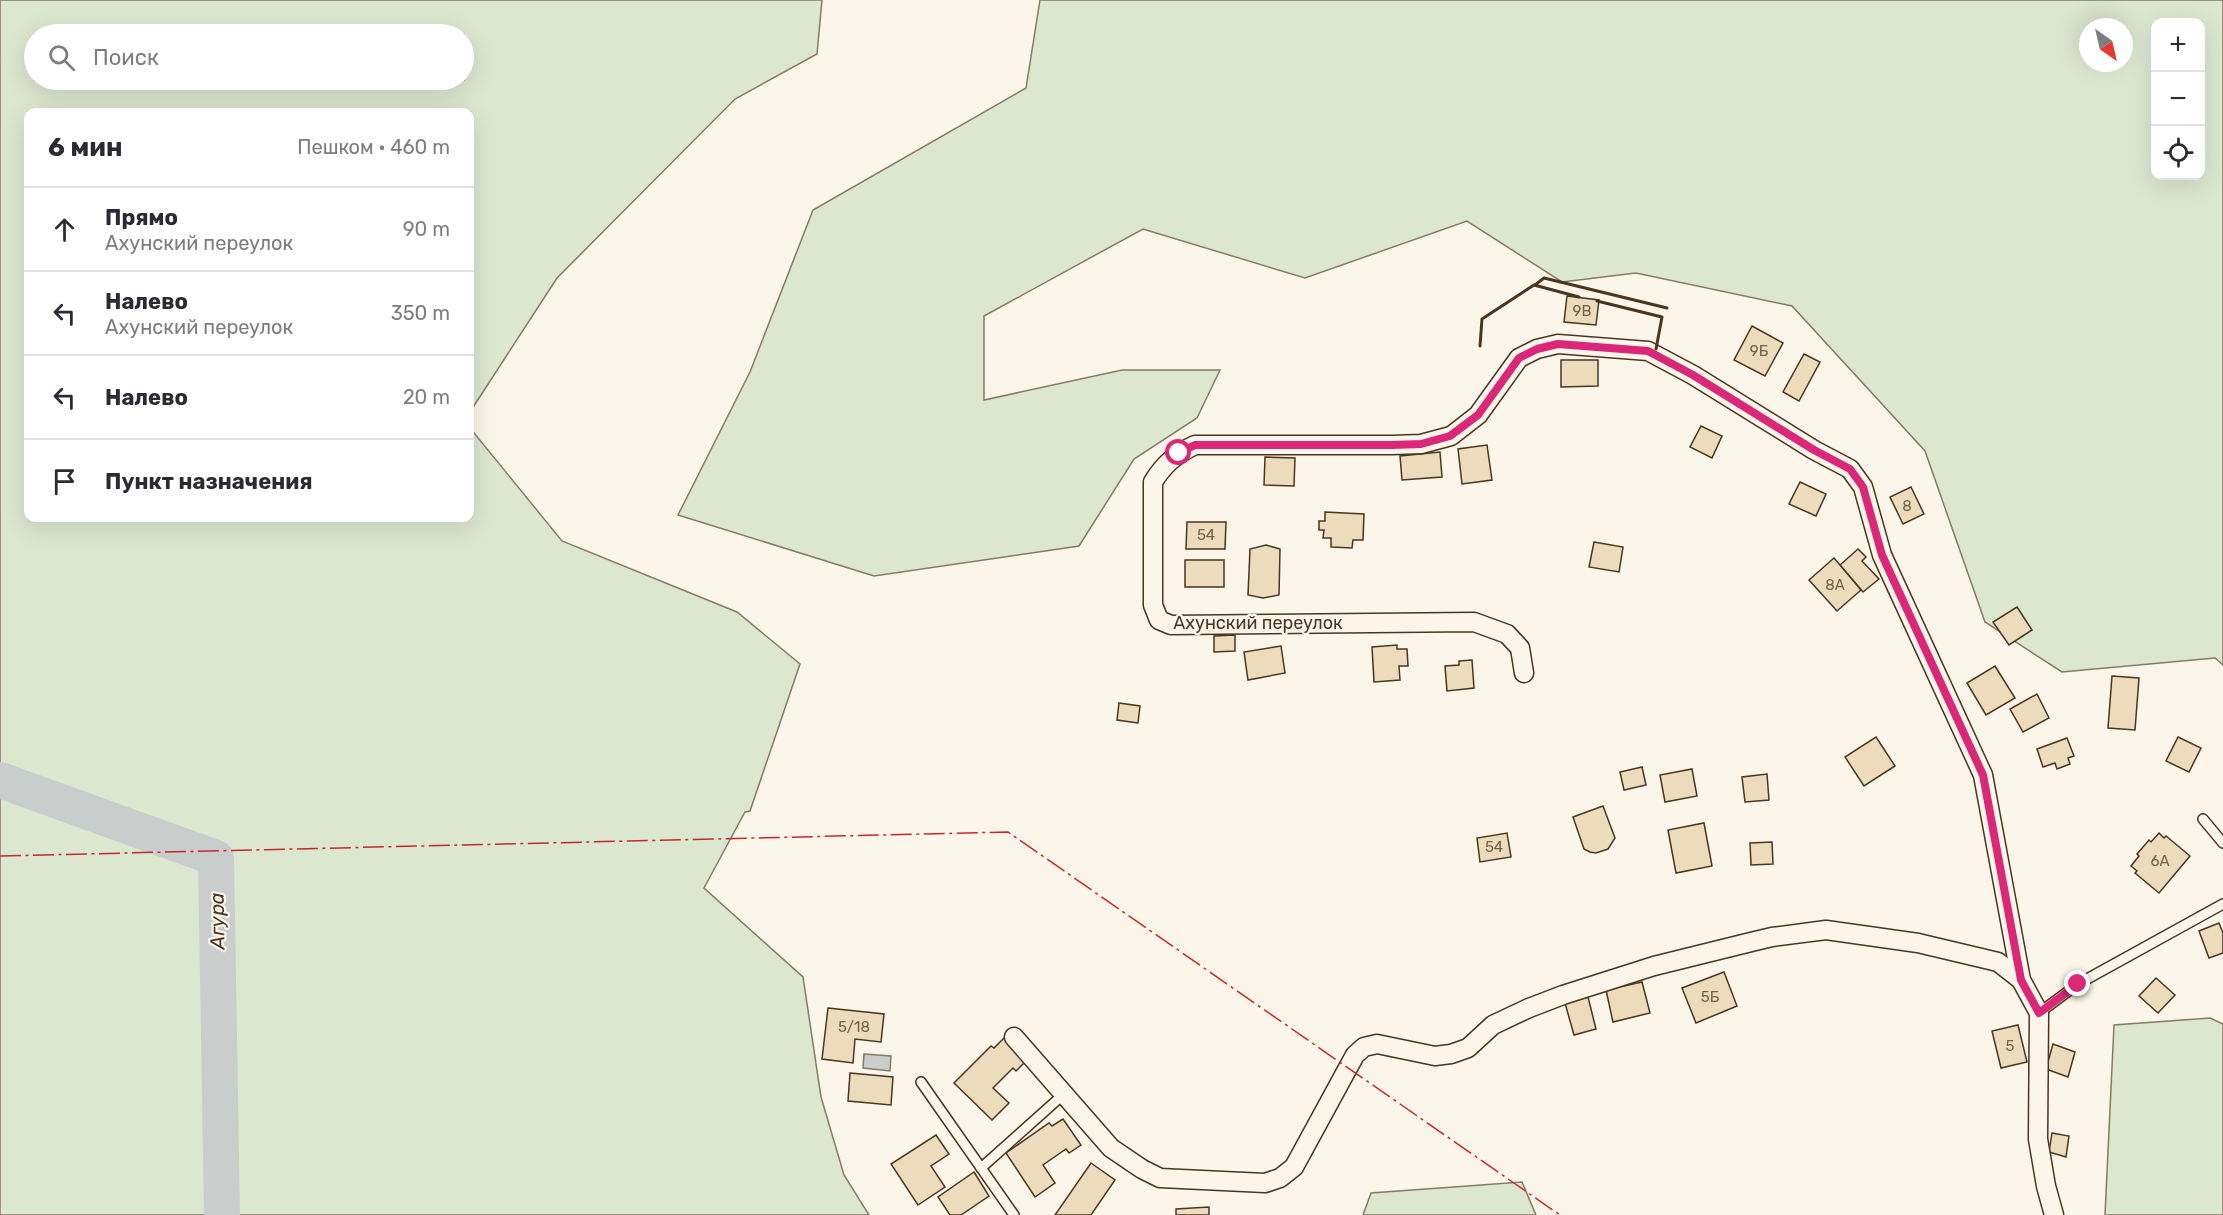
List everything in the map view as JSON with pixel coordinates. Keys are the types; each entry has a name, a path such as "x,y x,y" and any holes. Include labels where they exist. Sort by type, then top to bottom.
{"street":[{"name":"Ахунский переулок","path":"1524,673 1520,648 1507,634 1474,622 1171,625 1159,620 1153,605 1153,482 1162,466 1179,453 1195,445 1421,444 1450,436 1478,415 1519,358 1537,349 1558,344 1648,351 1693,375 1814,450 1850,469 1863,487 1882,555 1983,775 2021,980 2039,1013 2038,1139 2046,1186 2054,1215"},
{"path":"1014,1037 1111,1148 1124,1158 1160,1178 1264,1183 1280,1178 1294,1167 1355,1055 1364,1047 1377,1044 1435,1056 1450,1054 1468,1048 1493,1025 1529,1008 1654,966 1772,937 1826,930 1918,943 1998,963 2021,980"}],"lane":[{"path":"2203,819 2223,843"},
{"path":"2039,1013 2078,984 2223,904"},
{"path":"921,1082 1014,1215"},
{"path":"981,1168 1065,1093"}],"green space":[{"path":"0,0 822,0 817,54 735,99 557,278 474,406 474,108 24,108 24,522 474,522 474,433 562,541 737,612 800,664 750,811 745,812 704,888 803,977 821,1097 844,1175 869,1215 0,1215"},
{"path":"1040,0 2223,0 2223,665 2215,658 2062,672 1985,622 1925,451 1792,306 1636,273 1562,282 1467,221 1305,278 1143,229 984,316 984,400 1122,370 1220,370 1197,418 1134,459 1079,546 874,576 678,515 750,372 813,210 1026,88"},
{"path":"2210,1018 2223,1024 2223,1215 2105,1215 2114,1025"},
{"path":"1522,1182 1536,1215 1363,1215 1371,1193"}],"shaded area":[{"path":"864,1054 891,1056 890,1071 863,1068"}],"building":[{"path":"1567,296 1599,300 1596,325 1564,322"},
{"path":"1752,326 1783,343 1765,376 1734,360"},
{"path":"1804,354 1820,362 1799,401 1783,392"},
{"path":"1561,360 1598,360 1598,386 1561,387"},
{"path":"1701,426 1722,436 1712,458 1690,447"},
{"path":"1487,445 1492,480 1462,484 1458,449"},
{"path":"1440,452 1442,477 1402,480 1400,456"},
{"path":"1265,457 1295,458 1294,486 1264,485"},
{"path":"1800,482 1826,494 1816,516 1789,504"},
{"path":"1911,487 1924,514 1903,524 1890,497"},
{"path":"1325,512 1364,514 1363,540 1353,540 1352,548 1331,547 1331,538 1323,538 1324,530 1319,530 1319,521 1325,521"},
{"path":"1187,522 1226,522 1225,549 1186,549"},
{"path":"1594,542 1623,547 1619,572 1589,567"},
{"path":"1266,545 1280,549 1279,595 1263,598 1248,595 1250,549"},
{"path":"1858,549 1866,557 1862,561 1879,579 1863,592 1840,565"},
{"path":"1834,558 1861,590 1837,611 1809,580"},
{"path":"1185,560 1224,560 1224,587 1185,587"},
{"path":"2017,607 2032,630 2009,645 1993,622"},
{"path":"1235,635 1235,651 1214,652 1214,636"},
{"path":"1397,645 1397,649 1407,649 1408,666 1399,666 1400,680 1374,682 1372,647"},
{"path":"1281,646 1285,673 1248,680 1244,652"},
{"path":"1472,660 1474,688 1447,691 1445,666 1459,665 1459,661"},
{"path":"1995,666 2015,698 1986,715 1967,683"},
{"path":"2112,676 2139,678 2135,730 2108,728"},
{"path":"2037,694 2049,718 2023,732 2010,709"},
{"path":"1119,703 1140,706 1138,723 1117,720"},
{"path":"1876,737 1895,766 1864,786 1845,757"},
{"path":"2178,737 2201,748 2189,772 2166,761"},
{"path":"2067,738 2074,756 2068,758 2070,764 2057,769 2055,763 2043,767 2037,749"},
{"path":"1642,767 1646,785 1624,790 1620,772"},
{"path":"1692,769 1697,796 1665,802 1660,775"},
{"path":"1767,774 1769,800 1745,802 1742,777"},
{"path":"1603,806 1615,838 1608,849 1596,853 1590,852 1584,849 1573,817"},
{"path":"1704,823 1712,866 1676,873 1668,830"},
{"path":"1507,833 1511,857 1480,862 1477,838"},
{"path":"2159,833 2190,856 2159,893 2135,873 2137,871 2131,866 2139,856 2137,854 2149,840 2151,842"},
{"path":"1772,842 1773,864 1751,865 1750,843"},
{"path":"2219,923 2223,933 2223,953 2209,958 2199,931"},
{"path":"1724,972 1737,1006 1696,1023 1682,988"},
{"path":"2156,978 2175,995 2158,1013 2139,996"},
{"path":"1642,982 1650,1013 1613,1022 1606,990"},
{"path":"1588,997 1596,1029 1574,1035 1565,1003"},
{"path":"828,1008 884,1014 881,1042 855,1039 853,1063 822,1059"},
{"path":"2018,1025 2027,1062 2001,1068 1992,1031"},
{"path":"1004,1038 1026,1061 1016,1071 1013,1068 993,1088 1009,1103 992,1120 954,1083 991,1046 994,1048"},
{"path":"2053,1044 2075,1052 2068,1077 2046,1069"},
{"path":"850,1073 893,1077 891,1105 848,1101"},
{"path":"1063,1119 1081,1145 1069,1153 1066,1149 1043,1165 1055,1183 1035,1197 1006,1153 1049,1123 1052,1126"},
{"path":"2052,1133 2069,1136 2066,1157 2049,1152"},
{"path":"936,1135 949,1154 931,1166 945,1187 918,1205 891,1164"},
{"path":"1091,1163 1115,1180 1091,1215 1055,1215"},
{"path":"974,1172 989,1196 961,1215 950,1215 938,1197"},
{"path":"1209,1207 1209,1215 1176,1215 1176,1209"}],"waterway":[{"name":"Агура","path":"0,780 216,858 222,1215"}],"wall":[{"path":"1535,285 1544,278 1667,308"},
{"path":"1480,346 1482,319 1534,285 1579,297"},
{"path":"1597,301 1662,317 1656,349"}],"power":[{"path":"0,856 1008,832 1560,1215"}],"route":[{"path":"1179,453 1195,445 1421,444 1450,436 1478,415 1519,358 1537,349 1558,344 1648,351 1693,375 1814,450 1850,469 1863,487 1882,555 1983,775 2021,980 2039,1013 2078,984"}]}
